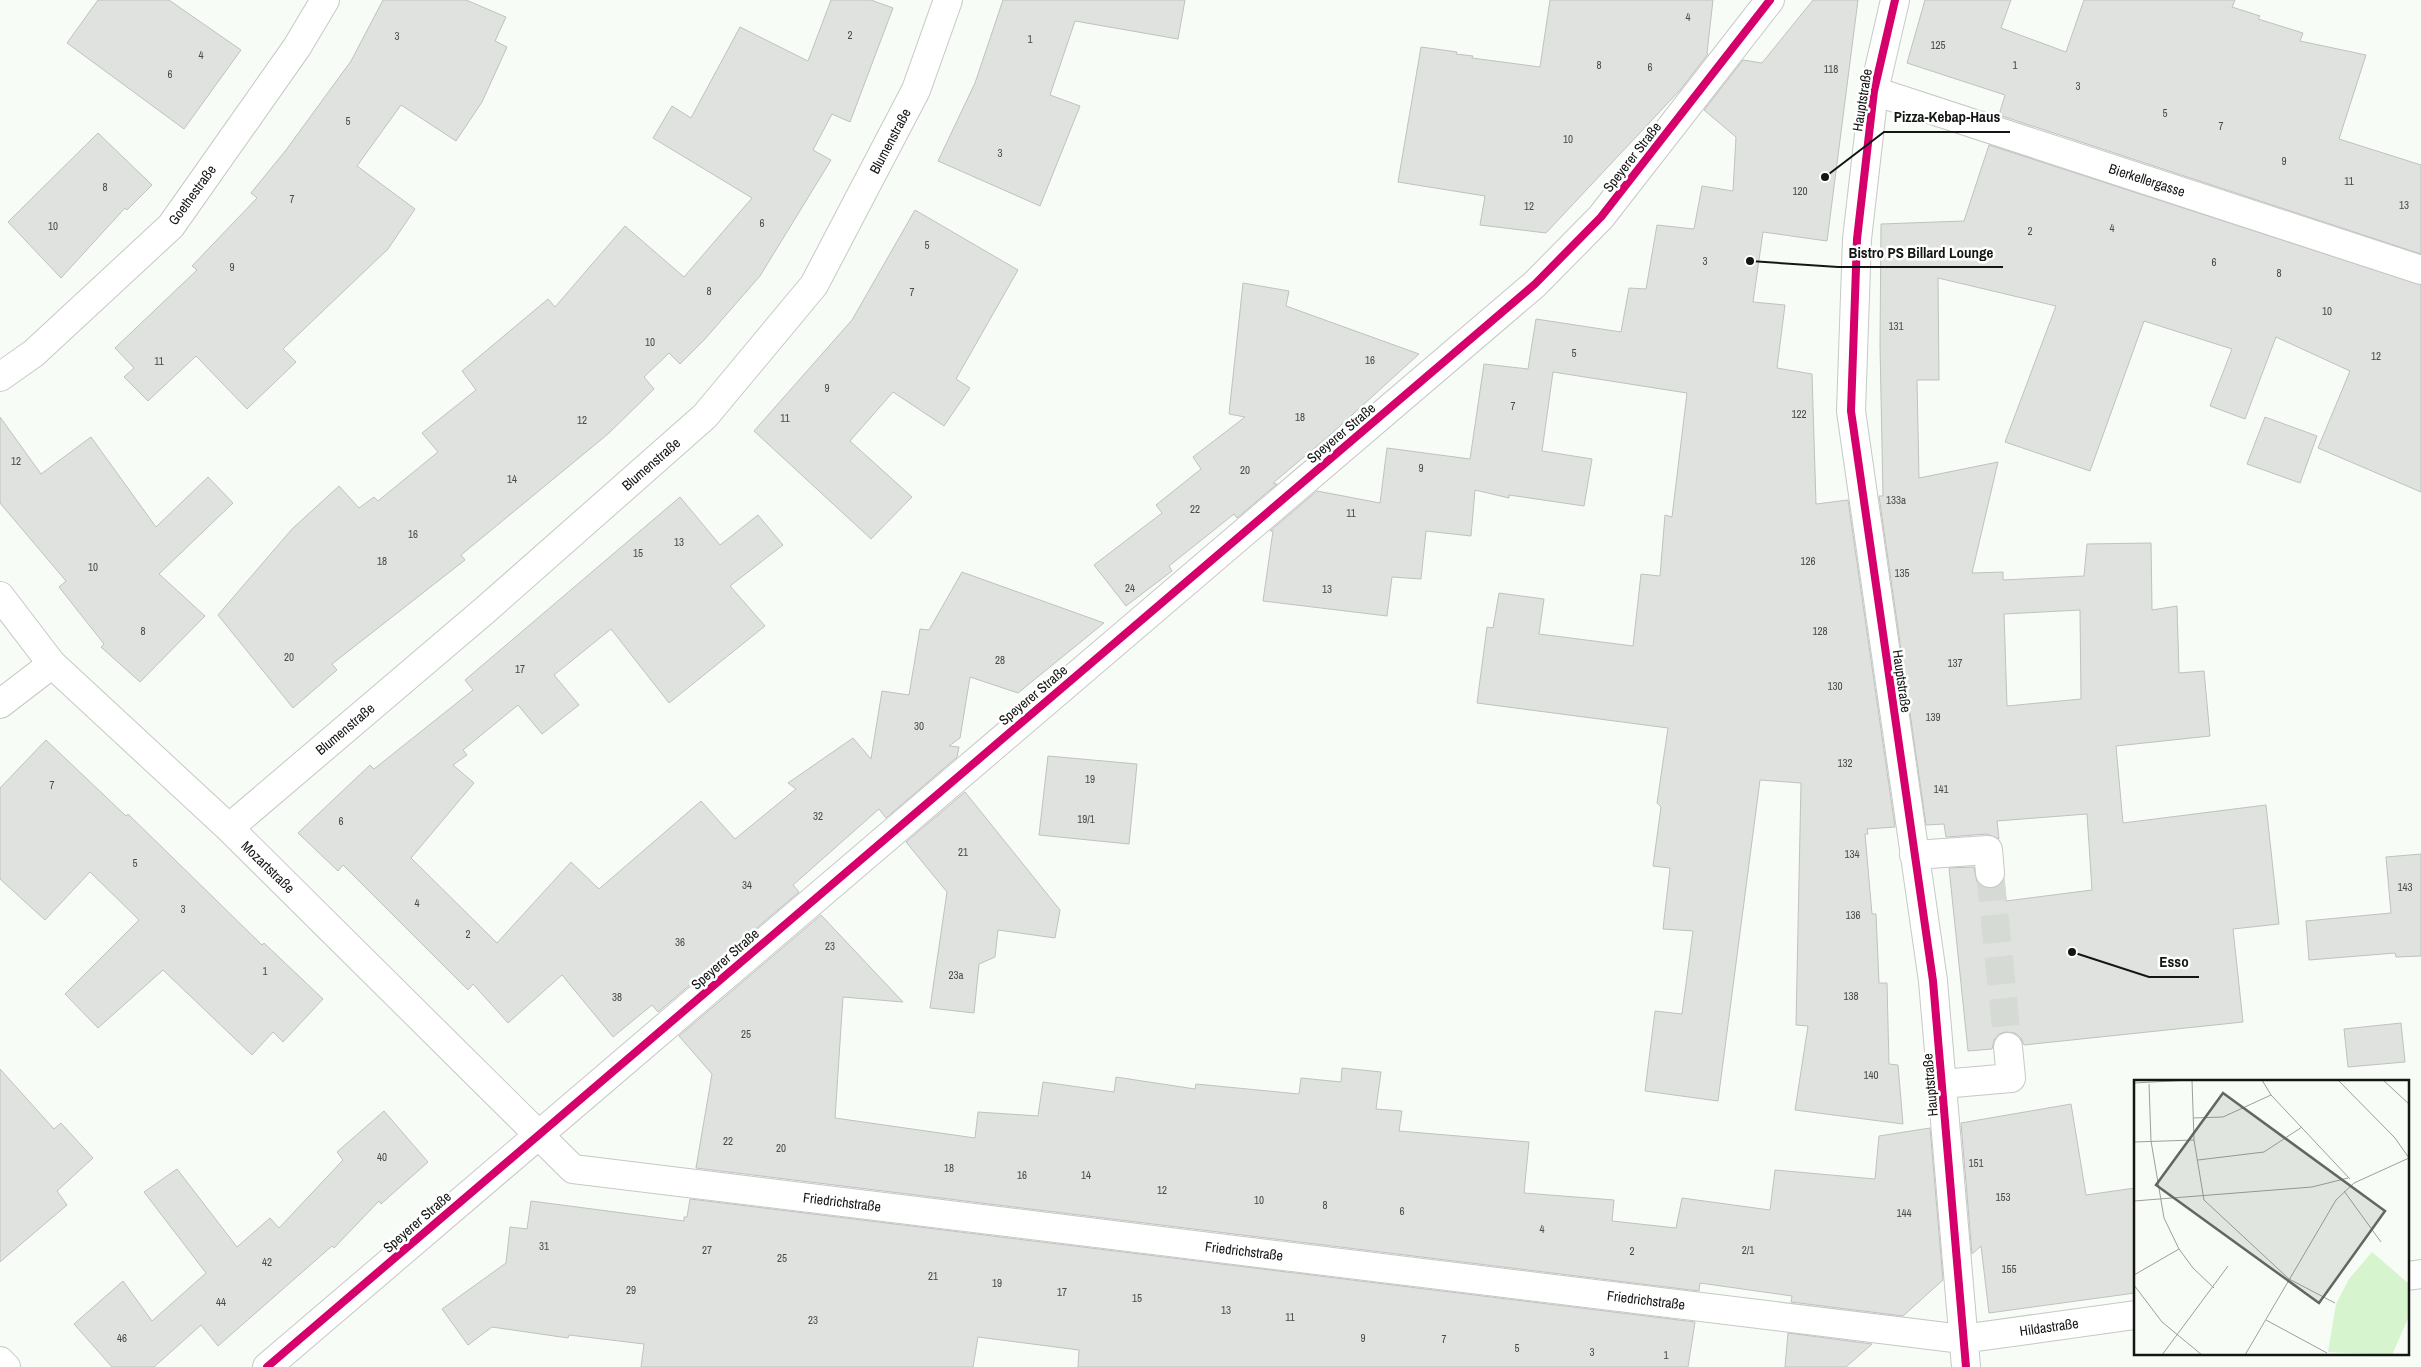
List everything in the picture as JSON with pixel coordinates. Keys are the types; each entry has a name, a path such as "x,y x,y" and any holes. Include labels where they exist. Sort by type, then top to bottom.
{"street":[{"name":"Goethestraße","path":"0,377 34,353 171,226 297,47 325,0"},
{"name":"Blumenstraße","path":"229,828 484,611 705,416 814,285 916,90 948,0"},
{"name":"Speyerer Straße","path":"268,1367 1535,284 1601,217 1770,0"},
{"name":"Hauptstraße","path":"1895,0 1874,91 1857,239 1851,411 1933,981 1962,1339 1966,1367"},
{"name":"Bierkellergasse","path":"1874,91 2421,270"},
{"name":"Mozartstraße","path":"0,596 52,664 229,828 540,1134"},
{"path":"0,704 52,664"},
{"path":"1914,855 1988,850 1990,873"},
{"path":"1942,1084 2012,1078 2008,1047"},
{"name":"Friedrichstraße","path":"540,1134 573,1169 1962,1339"},
{"path":"2408,1276 2421,1274"},
{"name":"Hildastraße","path":"1962,1339 2134,1315"},
{"path":"0,1361 6,1367"}],"building":[{"path":"98,0 169,0 241,50 184,129 67,43"},
{"path":"383,0 466,0 506,17 495,41 507,47 482,102 456,141 401,105 357,166 415,209 388,249 283,349 296,362 247,409 196,356 148,401 124,377 134,368 115,348 197,270 192,266 257,198 251,193 286,150 351,61"},
{"path":"831,0 871,0 893,8 850,122 832,114 813,150 831,160 760,276 705,339 680,364 669,353 644,377 654,389 608,434 461,555 465,560 332,664 337,670 293,708 218,615 292,529 339,486 359,508 374,497 378,501 438,452 422,433 476,390 462,371 548,299 555,307 625,226 684,277 752,198 653,138 672,106 691,118 740,27 808,61"},
{"path":"1003,0 1185,0 1178,39 1075,21 1050,95 1080,106 1040,206 938,161 975,83"},
{"path":"1550,0 1713,0 1708,54 1680,90 1546,233 1480,225 1485,196 1398,182 1421,47 1457,52 1456,54 1473,56 1472,58 1540,67"},
{"path":"1813,0 1858,0 1827,241 1763,232 1753,302 1785,305 1777,368 1812,374 1816,504 1848,500 1895,827 1867,829 1868,834 1865,834 1872,914 1876,914 1879,983 1887,983 1889,1064 1898,1065 1903,1124 1795,1110 1808,1026 1796,1025 1801,783 1760,780 1718,1101 1645,1091 1655,1011 1682,1014 1693,931 1663,929 1670,868 1653,866 1661,807 1657,803 1668,728 1477,703 1487,627 1493,628 1499,593 1544,599 1539,634 1633,646 1641,574 1660,576 1665,515 1672,517 1687,393 1553,372 1542,451 1592,459 1584,506 1509,495 1509,498 1475,490 1471,536 1426,531 1421,579 1392,577 1387,616 1263,601 1273,531 1270,531 1317,491 1380,503 1387,448 1470,459 1484,364 1528,369 1536,319 1621,332 1629,288 1646,289 1657,225 1694,229 1702,186 1733,191 1736,137 1704,110 1743,60 1762,63"},
{"path":"1925,0 2011,0 2001,28 2066,52 2084,0 2235,0 2232,7 2260,16 2258,19 2303,33 2300,41 2366,55 2339,139 2421,165 2421,254 1999,115 2005,95 1907,63"},
{"path":"98,133 152,185 127,210 125,208 61,278 8,222"},
{"path":"1989,145 2421,285 2421,492 2318,448 2350,371 2276,337 2245,419 2210,406 2232,349 2144,321 2090,471 2005,442 2056,306 1938,278 1939,380 1917,380 1919,478 1998,462 1972,573 2003,572 2003,580 2084,576 2087,544 2151,543 2152,610 2177,606 2179,673 2204,671 2210,736 2116,746 2123,823 2266,805 2279,924 2233,929 2243,1022 2024,1045 2021,1038 2015,1033 2006,1032 1999,1034 1994,1040 1992,1049 1968,1051 1949,868 1974,867 1977,882 1984,887 1992,888 1999,886 2004,880 2006,901 2092,890 2087,814 1997,821 1999,839 1987,834 1946,837 1944,824 1926,825 1879,496 1883,496 1880,345 1881,224 1964,221","holes":["2080,610 2081,699 2007,706 2004,614"]},
{"path":"915,210 1018,270 956,379 970,388 944,426 893,392 850,441 912,497 871,539 754,431 852,320"},
{"path":"1243,283 1289,291 1286,306 1419,354 1330,435 1273,483 1277,484 1237,518 1234,514 1169,566 1172,571 1126,606 1094,565 1162,513 1156,505 1201,469 1193,457 1245,417 1229,414"},
{"path":"0,417 41,474 91,437 156,527 208,477 233,503 159,574 205,616 140,682 101,647 104,644 59,587 66,581 0,503"},
{"path":"2265,417 2317,436 2300,483 2247,464"},
{"path":"680,497 720,545 758,515 783,545 730,586 765,626 669,703 611,629 554,675 579,705 542,734 518,705 463,750 467,755 453,765 474,783 411,858 497,943 571,862 599,889 701,801 735,839 796,789 788,783 853,738 871,759 882,691 909,695 920,629 929,630 962,572 1104,623 1018,693 970,677 960,738 949,746 959,747 957,757 886,818 879,809 793,885 799,892 658,1012 652,1005 613,1037 562,975 508,1023 473,984 468,990 343,865 338,871 298,833 370,765 374,769 473,690 465,680"},
{"path":"46,740 126,816 128,814 262,945 264,943 323,999 283,1042 273,1032 252,1055 163,970 98,1028 65,994 139,920 90,872 45,920 0,879 0,788"},
{"path":"1048,756 1137,764 1129,844 1039,835"},
{"path":"965,792 1060,910 1055,938 998,930 995,957 979,964 974,1013 930,1008 947,892 906,842"},
{"path":"2421,854 2421,956 2396,957 2395,953 2309,960 2306,921 2391,913 2386,857"},
{"path":"821,915 903,1002 843,997 835,1118 975,1138 978,1112 1038,1116 1043,1082 1114,1092 1116,1077 1195,1089 1196,1084 1299,1094 1301,1078 1341,1082 1342,1068 1381,1072 1376,1109 1402,1111 1399,1131 1529,1142 1524,1193 1614,1200 1612,1221 1676,1228 1682,1198 1770,1210 1775,1170 1875,1179 1879,1136 1930,1128 1943,1280 1903,1316 1791,1302 1792,1296 1700,1283 1699,1291 696,1168 712,1074 679,1036"},
{"path":"2401,1023 2405,1062 2348,1067 2344,1029"},
{"path":"0,1069 54,1129 61,1123 93,1158 57,1191 67,1205 0,1262"},
{"path":"2071,1104 2086,1195 2134,1188 2134,1293 1989,1313 1981,1246 1972,1254 1961,1123"},
{"path":"384,1111 428,1162 381,1204 379,1201 334,1248 332,1246 218,1346 201,1325 154,1367 112,1367 74,1324 123,1281 152,1321 206,1273 144,1192 177,1169 237,1247 270,1218 279,1228 343,1160 337,1152"},
{"path":"690,1199 1695,1322 1688,1367 1078,1367 1079,1350 978,1337 973,1367 641,1367 644,1344 569,1335 568,1338 492,1327 468,1345 442,1309 506,1263 510,1227 527,1229 531,1201 684,1221 684,1217 687,1217"},
{"path":"1788,1333 1872,1344 1846,1367 1785,1367"}],"tunnel":[{"path":"1990,873 2008,1047"}],"cycle path":[{"path":"267,1367 1535,284 1601,217 1770,0"},
{"path":"1895,0 1874,91 1857,239 1851,411 1933,981 1966,1367"}],"place":[{"name":"Pizza-Kebap-Haus","path":"1825,177"},
{"name":"Bistro PS Billard Lounge","path":"1750,261"},
{"name":"Esso","path":"2072,952"}]}
